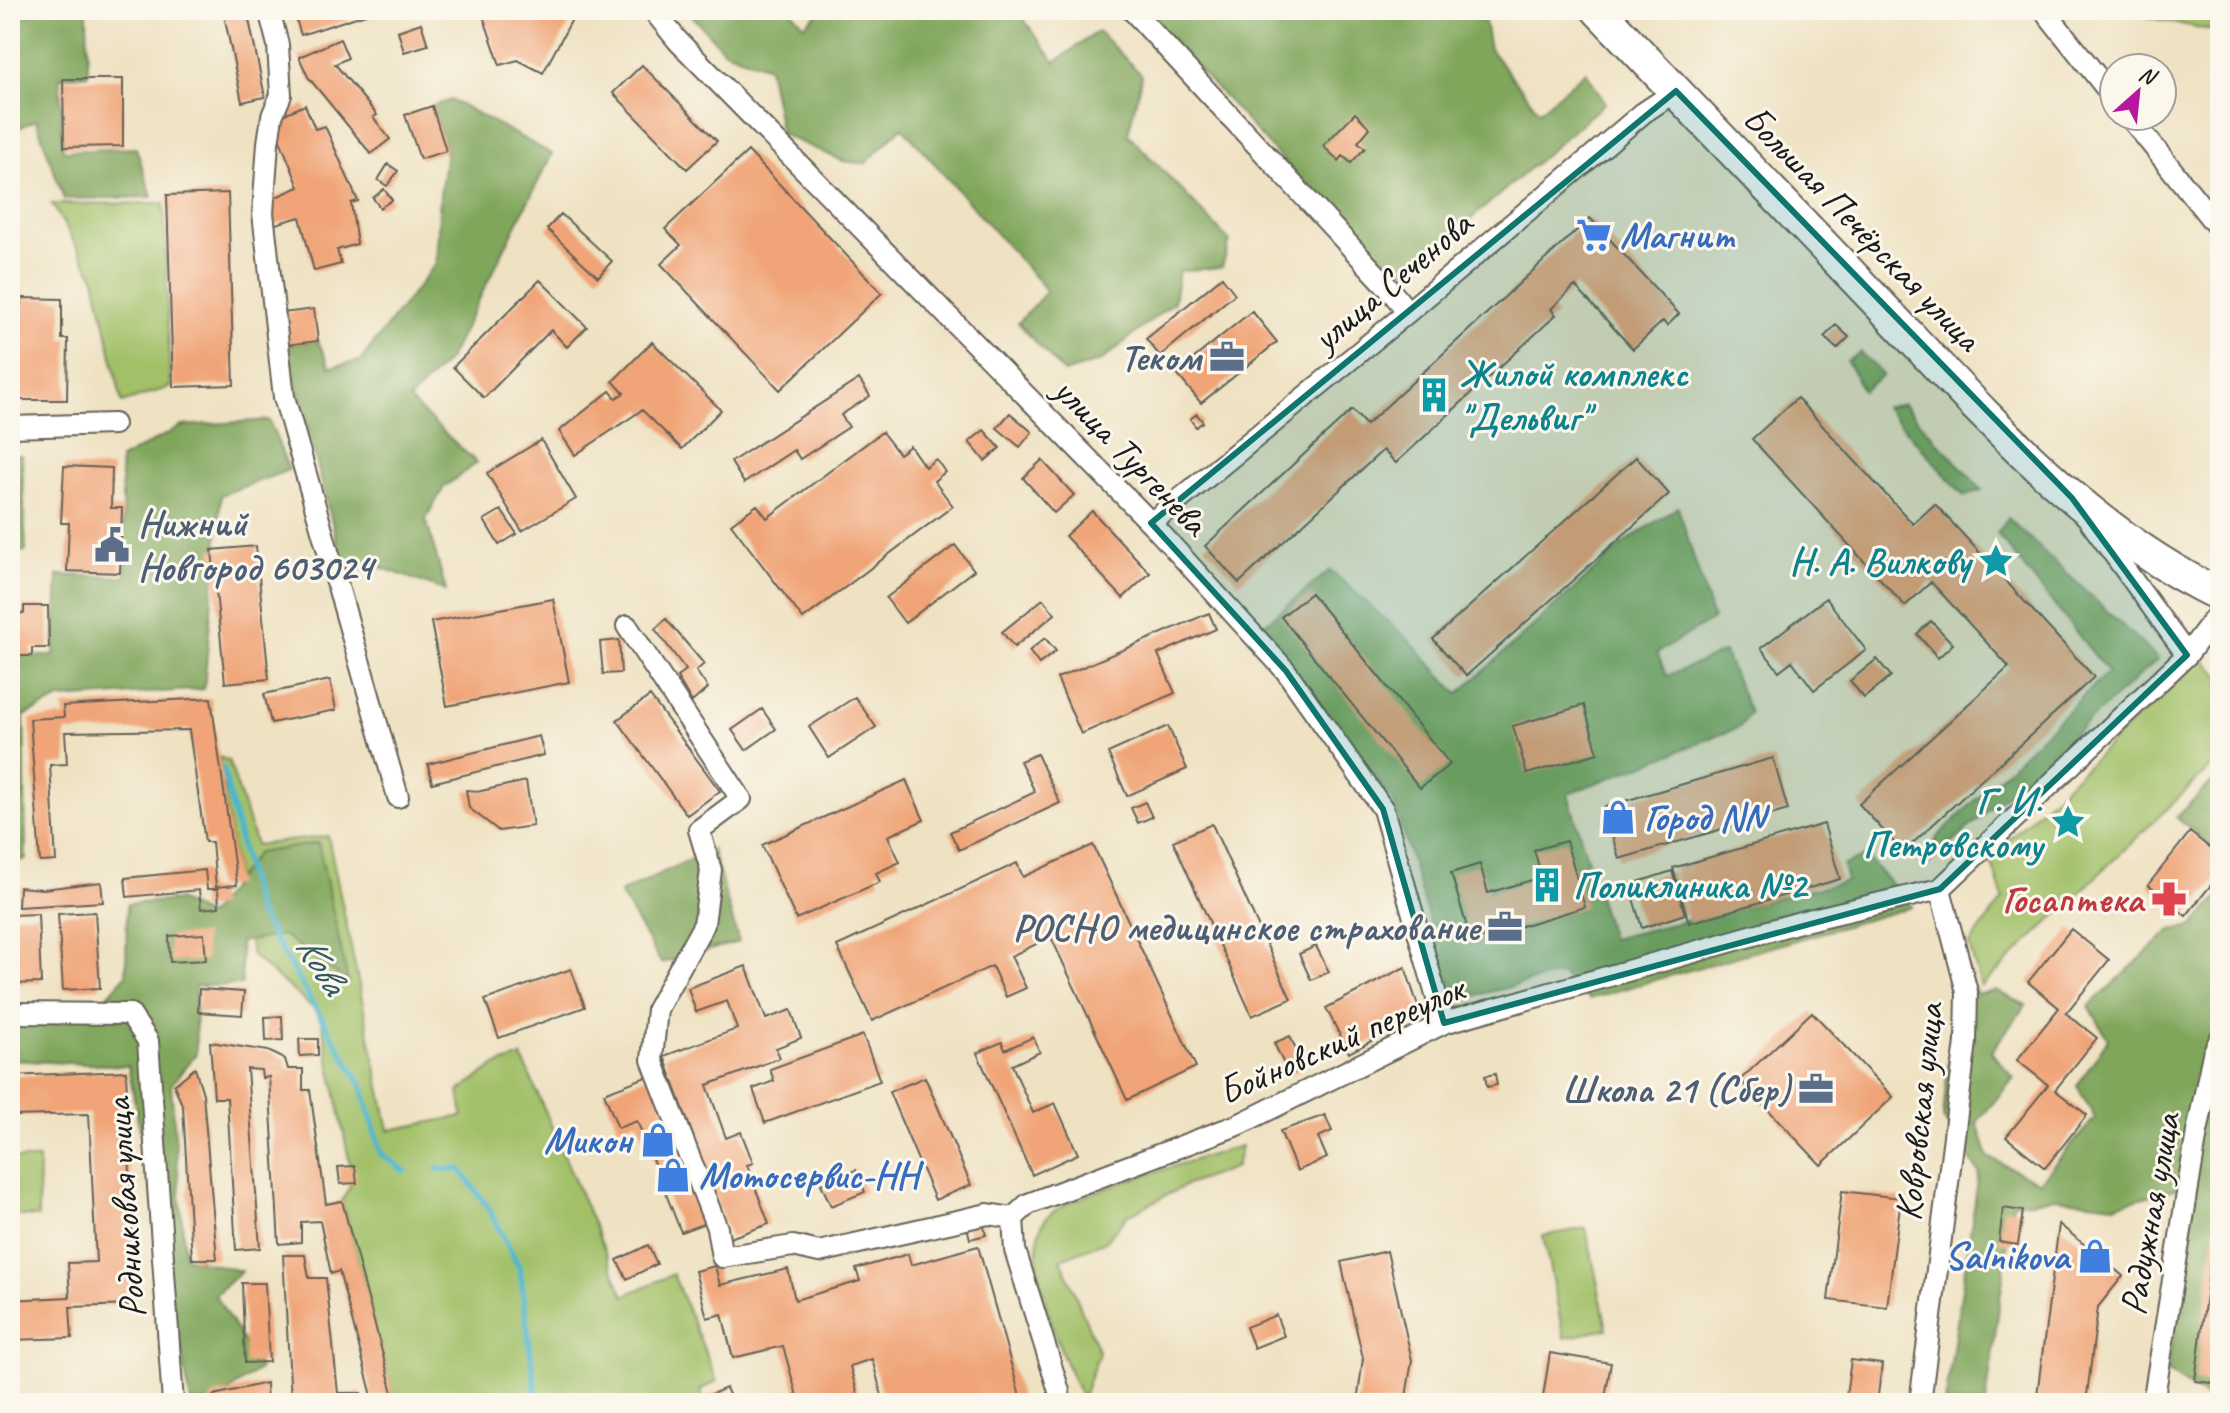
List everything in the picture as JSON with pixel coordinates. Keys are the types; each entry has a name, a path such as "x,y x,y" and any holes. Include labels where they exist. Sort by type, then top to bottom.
{"main road":[{"name":"Большая Печёрская улица","path":"1598,10 1969,398 2072,498 2124,539 2220,595"}],"street":[{"path":"269,10 278,45 281,95 272,116 263,213 284,397 398,797"},
{"name":"улица Тургенева","path":"653,10 689,53 1151,523 1286,671 1383,809 1444,1023"},
{"path":"1132,10 1408,312"},
{"path":"2044,10 2098,78"},
{"name":"улица Сеченова","path":"1151,523 1408,312 1643,113 1676,91"},
{"path":"2142,132 2220,230"},
{"path":"10,427 114,424"},
{"name":"Большая Печёрская улица","path":"2072,498 2187,655"},
{"path":"1940,889 2187,655 2220,611"},
{"path":"627,626 741,799 699,830 711,870 704,924 657,1009 652,1060 717,1228 722,1257 793,1246 819,1252 988,1214 1013,1218 1015,1250 1059,1391 1060,1403"},
{"name":"Бойновский переулок","path":"1013,1218 1028,1204 1240,1124 1444,1023 1800,922 1940,889"},
{"name":"Ковровская улица","path":"1920,1403 1966,1042 1967,992 1940,889"},
{"name":"Родниковая улица","path":"10,1013 130,1014 148,1041 173,1403"},
{"name":"Радужная улица","path":"2153,1403 2197,1132 2213,1054 2220,1039"}],"highlighted area":[{"path":"1676,91 2072,498 2187,655 1940,889 1444,1023 1383,809 1286,671 1151,523"}],"green space":[{"path":"36,10 87,10 88,74 60,77 63,151 136,148 152,197 64,199 36,120 10,132 10,27"},
{"path":"687,10 791,10 804,25 823,10 869,14 873,10 1017,10 1055,62 1098,31 1142,75 1128,134 1230,241 1222,267 1179,271 1174,302 1101,361 1064,373 1018,323 1047,291 902,127 865,164 843,161 781,134 768,67 724,51"},
{"path":"1144,10 1460,10 1485,22 1490,49 1539,111 1586,71 1605,103 1411,271 1379,265"},
{"path":"2126,10 2220,10 2220,32 2128,13"},
{"path":"452,100 552,154 449,359 409,400 477,463 444,487 426,519 446,591 377,566 345,572 286,345 318,341 330,367 360,361 436,263 446,151 432,106"},
{"path":"164,203 170,387 122,403 95,278 52,204"},
{"path":"1860,352 1883,375 1863,391 1847,361"},
{"path":"1903,404 1982,490 1964,496 1885,407"},
{"path":"269,420 289,470 221,495 204,689 60,699 24,716 26,859 10,863 10,656 54,656 58,575 126,577 120,459 182,426"},
{"path":"10,452 22,456 26,551 10,553"},
{"path":"1678,507 1713,619 1657,653 1667,676 1724,652 1750,713 1740,727 1568,794 1611,939 1847,881 1843,865 1866,856 1912,907 1589,999 1561,974 1462,999 1443,967 1394,803 1261,627 1330,570 1410,641 1458,694 1628,540"},
{"path":"2008,518 2158,659 1926,866 1937,837 2108,672 1997,534"},
{"path":"2202,657 2220,676 2220,758 1981,987 1969,945 2003,899 1990,857"},
{"path":"219,757 229,761 256,845 328,836 389,1130 463,1116 459,1091 495,1066 522,1057 624,1296 673,1274 717,1381 700,1390 705,1403 395,1403 342,1201 353,1180 320,1014 252,956 237,885"},
{"path":"2220,774 2220,853 2176,817"},
{"path":"318,843 348,982 283,935 240,942 242,985 195,986 196,1054 171,1085 185,1257 241,1271 215,1295 260,1369 212,1403 191,1403 128,1066 10,1060 10,1043 22,1008 102,1002 126,975 127,904 178,900 208,916 257,853"},
{"path":"712,849 739,942 661,963 620,893"},
{"path":"2220,895 2220,1403 2215,1403 2167,1372 2197,1183 2115,1205 2055,1198 2013,1203 1986,1403 1945,1403 1979,1173 1943,1118 1952,1018 1948,968 1961,947 1977,994 1996,991 2026,1005 1991,1052 2014,1078 1977,1122 1988,1157 2039,1182 2095,1118 2077,1086 2108,1039 2089,1006 2171,930 2193,926"},
{"path":"1241,1146 1236,1167 1184,1186 1128,1215 1106,1241 1061,1259 1099,1353 1082,1399 1056,1335 1041,1281 1039,1235 1046,1218 1078,1199"},
{"path":"10,1159 39,1159 38,1217 10,1215"},
{"path":"1586,1228 1607,1329 1564,1338 1543,1236"}],"building":[{"path":"223,10 247,10 265,97 242,102"},
{"path":"293,10 375,10 375,11 301,35"},
{"path":"481,10 577,10 543,73 518,60 500,65"},
{"path":"421,23 428,45 404,52 398,31"},
{"path":"340,39 348,58 335,64 377,115 373,117 390,139 371,154 308,77 299,57"},
{"path":"642,65 717,141 687,169 613,93"},
{"path":"63,79 123,79 123,146 64,147"},
{"path":"305,105 315,129 325,126 358,201 351,203 357,244 337,250 341,264 314,271 300,217 272,225 269,200 299,187 278,135 282,115"},
{"path":"432,106 446,151 420,159 405,115"},
{"path":"1355,113 1370,128 1358,142 1365,148 1351,163 1343,156 1339,161 1323,146"},
{"path":"748,151 882,293 780,390 661,264 681,245 665,229"},
{"path":"388,164 398,171 387,186 378,180"},
{"path":"384,189 392,200 380,208 373,198"},
{"path":"228,193 234,385 173,387 167,195"},
{"path":"561,214 612,261 598,277 547,229"},
{"name":"Жилой комплекс \"Дельвиг\"","path":"1590,218 1679,314 1667,326 1663,321 1633,349 1575,286 1551,309 1556,315 1396,463 1383,450 1239,583 1205,546 1352,410 1366,425"},
{"path":"1222,277 1235,294 1160,356 1146,339"},
{"path":"540,280 587,327 567,347 551,330 484,398 453,367"},
{"path":"21,298 62,299 62,339 68,339 67,400 16,400 16,355 10,355 10,336 15,336 15,303 21,304"},
{"path":"314,309 318,341 286,345 282,313"},
{"name":"Теком","path":"1252,311 1277,342 1201,403 1176,373"},
{"path":"1836,325 1849,337 1837,349 1824,337"},
{"path":"652,342 721,410 682,449 642,410 575,455 559,431 610,391 616,398 624,393 613,381"},
{"path":"859,379 870,396 841,415 849,427 800,459 794,450 744,483 731,462"},
{"path":"1797,398 1913,524 1935,504 2094,677 1903,852 1859,804 2009,667 1931,582 1905,606 1752,439"},
{"path":"1010,413 1032,432 1020,447 997,428"},
{"path":"1197,414 1203,422 1196,427 1190,419"},
{"path":"984,430 1000,448 985,461 969,442"},
{"path":"882,432 899,454 910,446 925,467 936,459 945,472 934,481 953,506 803,619 731,524 757,505 767,518"},
{"path":"10,439 17,439 15,454 10,454"},
{"path":"541,440 576,499 522,531 487,473"},
{"path":"1636,457 1669,494 1466,676 1433,639"},
{"path":"1042,460 1074,495 1054,513 1023,478"},
{"path":"64,466 112,468 111,508 122,508 120,573 67,571 69,523 61,523"},
{"path":"501,510 517,534 499,545 484,520"},
{"path":"1092,511 1150,573 1123,598 1065,536"},
{"path":"955,545 974,570 905,623 886,598"},
{"path":"256,546 269,679 225,683 212,550"},
{"path":"1311,593 1450,764 1420,788 1281,617"},
{"path":"1826,598 1866,650 1814,690 1792,661 1779,671 1761,648"},
{"path":"553,599 569,682 447,706 431,622"},
{"path":"1043,599 1055,614 1014,647 1002,632"},
{"path":"24,606 48,606 49,648 32,648 32,656 10,656 10,614 24,613"},
{"path":"1209,613 1216,629 1158,654 1175,693 1081,734 1057,678"},
{"path":"666,619 704,664 696,671 708,688 692,702 677,677 686,670 655,629"},
{"path":"1931,621 1953,644 1938,658 1917,634"},
{"path":"1045,638 1056,651 1039,664 1029,651"},
{"path":"619,640 621,673 603,674 600,642"},
{"path":"1877,659 1891,676 1864,698 1850,681"},
{"path":"330,680 336,710 271,723 264,694"},
{"path":"650,696 720,791 687,815 617,720"},
{"path":"855,697 876,727 829,758 809,727"},
{"path":"211,698 237,885 216,887 212,842 205,842 189,730 65,732 67,764 50,765 56,861 40,862 30,719 64,717 63,706"},
{"path":"1584,705 1598,753 1527,774 1513,726"},
{"path":"762,709 776,729 746,750 732,730"},
{"path":"1168,726 1187,769 1127,796 1108,753"},
{"path":"539,736 544,755 432,783 428,764"},
{"path":"1037,754 1060,803 959,850 950,832 1035,792 1020,761"},
{"path":"1773,758 1788,810 1619,859 1604,807"},
{"path":"906,780 924,820 888,836 900,862 876,873 880,882 796,919 762,845"},
{"path":"526,781 533,826 499,831 469,808 466,790 481,791"},
{"path":"1145,802 1152,817 1138,823 1131,808"},
{"path":"1212,824 1291,999 1252,1016 1173,841"},
{"path":"1824,824 1840,879 1689,923 1673,868"},
{"path":"2190,832 2220,856 2220,874 2186,916 2148,885"},
{"name":"Поликлиника №2","path":"1566,841 1585,907 1471,941 1451,873 1480,864 1488,893 1542,877 1534,850"},
{"path":"1093,845 1196,1067 1127,1100 1051,937 1011,956 1026,988 1006,997 992,966 872,1021 837,946 1017,863 1023,877"},
{"path":"205,870 207,889 218,889 219,907 201,909 199,890 127,897 125,878"},
{"path":"1672,871 1685,914 1642,928 1629,885"},
{"path":"101,882 103,902 18,907 19,887 43,889"},
{"path":"95,912 100,988 63,990 58,914"},
{"path":"38,914 41,983 10,984 10,915"},
{"path":"2071,929 2109,960 2066,1013 2097,1038 2055,1090 2087,1115 2045,1168 2006,1137 2048,1085 2017,1060 2059,1008 2028,982"},
{"path":"204,934 206,960 170,962 169,936"},
{"path":"1316,946 1329,972 1311,980 1299,954"},
{"path":"746,966 766,1019 791,1010 801,1038 776,1048 780,1058 707,1085 726,1138 741,1132 753,1163 747,1165 769,1224 730,1238 664,1056 737,1029 727,1001 696,1012 688,988"},
{"path":"1405,967 1421,1015 1349,1053 1326,1008"},
{"path":"571,969 585,1007 499,1038 485,1000"},
{"path":"199,989 244,992 242,1015 198,1012"},
{"name":"Школа 21 (Сбер)","path":"1812,1012 1893,1097 1821,1165 1740,1080"},
{"path":"282,1016 283,1040 266,1041 265,1017"},
{"path":"863,1035 880,1081 765,1123 753,1089 774,1081 770,1069"},
{"path":"1290,1036 1304,1068 1289,1075 1274,1043"},
{"path":"1033,1037 1040,1052 1012,1065 1033,1113 1055,1103 1078,1154 1032,1175 977,1053 1002,1042 1005,1050"},
{"path":"299,1039 318,1039 318,1055 300,1056"},
{"path":"210,1042 268,1051 285,1059 288,1069 303,1069 303,1090 310,1090 326,1204 342,1201 393,1393 372,1396 339,1271 331,1274 320,1221 301,1222 301,1242 279,1244 269,1077 262,1078 261,1070 247,1069 260,1248 236,1250 227,1098 214,1098"},
{"path":"195,1068 203,1094 217,1259 192,1259 183,1107 174,1085"},
{"path":"126,1071 135,1305 70,1307 72,1338 10,1340 10,1300 70,1297 68,1263 96,1262 89,1114 10,1116 10,1076"},
{"path":"1495,1074 1497,1085 1487,1087 1485,1076"},
{"path":"651,1075 708,1222 681,1232 637,1121 618,1128 604,1093"},
{"path":"925,1077 971,1185 935,1200 889,1092"},
{"path":"1325,1115 1332,1131 1318,1137 1327,1158 1297,1171 1280,1131"},
{"path":"355,1166 357,1183 340,1184 338,1167"},
{"path":"856,1170 865,1192 831,1206 821,1184"},
{"path":"1842,1191 1901,1198 1887,1307 1828,1300"},
{"path":"2220,1202 2220,1384 2195,1381"},
{"path":"2003,1208 2023,1211 2018,1245 1999,1242"},
{"path":"983,1223 986,1235 970,1239 967,1227"},
{"path":"2059,1224 2123,1276 2098,1307 2086,1403 2036,1403"},
{"path":"648,1245 657,1264 627,1279 617,1260"},
{"path":"978,1246 1022,1403 884,1403 872,1359 850,1366 860,1403 799,1403 783,1346 733,1358 722,1314 707,1318 695,1271 715,1266 720,1285 788,1269 795,1300 860,1281 856,1269 908,1254 911,1265"},
{"path":"1387,1251 1412,1360 1405,1403 1357,1403 1363,1358 1341,1262"},
{"path":"283,1255 305,1255 309,1278 326,1278 338,1393 361,1393 363,1403 317,1403 317,1397 291,1401"},
{"path":"242,1283 265,1283 269,1362 245,1363"},
{"path":"1276,1315 1284,1336 1254,1348 1246,1327"},
{"path":"1550,1353 1611,1363 1604,1403 1542,1403"},
{"path":"1851,1360 1882,1364 1877,1403 1845,1403"},
{"path":"266,1383 267,1403 208,1403 214,1395"},
{"path":"726,1388 733,1403 711,1403 707,1396"}],"waterway":[{"name":"Кова","path":"223,769 256,908 362,1086 381,1154 405,1171"},
{"name":"Кова","path":"438,1169 460,1169 489,1209 520,1269 537,1403"}],"place":[{"name":"Магнит","path":"1594,235"},
{"name":"Теком","path":"1227,357"},
{"name":"Жилой комплекс \"Дельвиг\"","path":"1434,395"},
{"name":"Нижний Новгород 603024","path":"112,545"},
{"name":"Н. А. Вилкову","path":"1996,561"},
{"name":"Город NN","path":"1618,817"},
{"name":"Г. И. Петровскому","path":"2068,822"},
{"name":"Поликлиника №2","path":"1547,885"},
{"name":"Госаптека","path":"2169,899"},
{"name":"РОСНО медицинское страхование","path":"1505,927"},
{"name":"Школа 21 (Сбер)","path":"1816,1089"},
{"name":"Микон","path":"658,1140"},
{"name":"Мотосервис-НН","path":"673,1175"},
{"name":"Salnikova","path":"2095,1256"}]}
